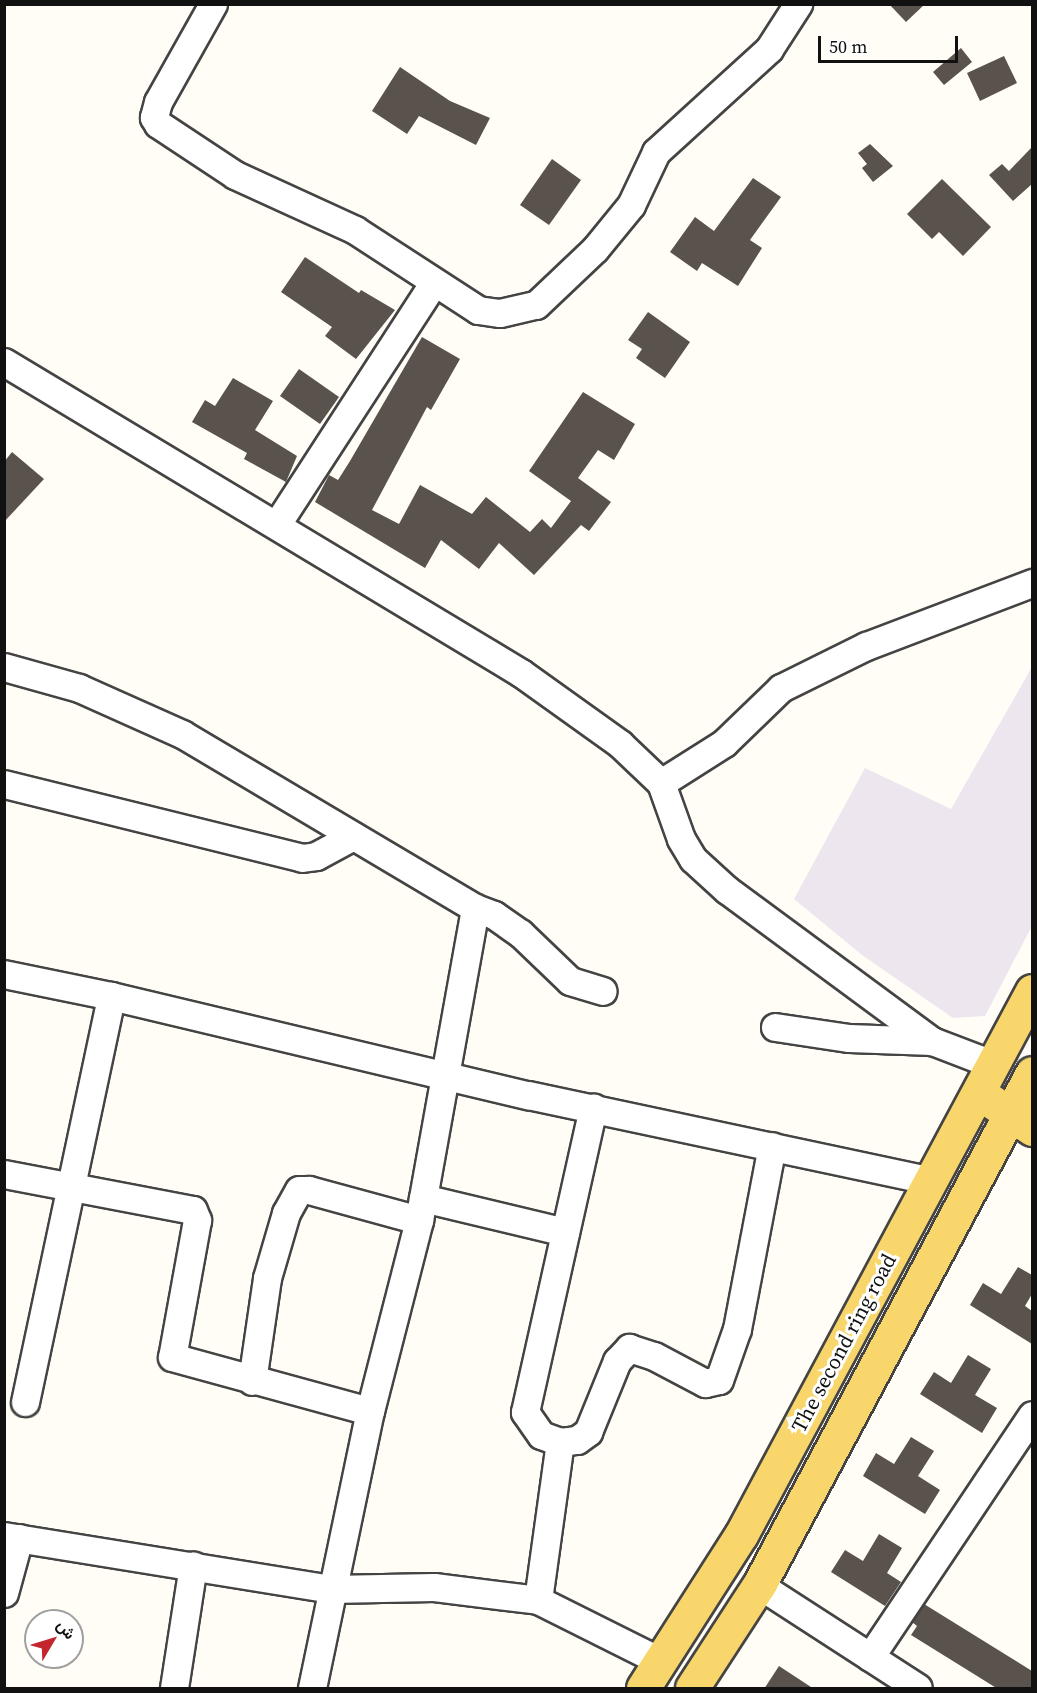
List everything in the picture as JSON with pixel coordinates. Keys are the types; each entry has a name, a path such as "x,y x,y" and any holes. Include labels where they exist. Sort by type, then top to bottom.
{"main road":[{"name":"The second ring road","path":"644,1689 741,1535 1032,991"},
{"path":"992,1064 1030,1082"},
{"name":"The second ring road","path":"692,1689 759,1585 1020,1121 1030,1082"},
{"path":"976,1092 1020,1121"}],"street":[{"path":"213,4 158,102 154,117 158,124 235,175 355,230 478,310 500,313 536,305 595,249 631,205 656,152 769,49 798,4"},
{"path":"277,524 434,282"},
{"path":"4,362 277,524 521,673 620,744 661,783 681,839 693,859 727,890 941,1046 976,1092"},
{"path":"661,783 724,743 781,688 866,646 1032,583"},
{"path":"4,667 79,688 182,734 475,908 494,915 520,933 570,981 603,991"},
{"path":"4,784 302,858 316,856 353,836"},
{"path":"312,1689 330,1589 370,1411 421,1209 475,908"},
{"path":"4,975 111,996 593,1108 932,1181"},
{"path":"25,1402 72,1189 111,996"},
{"path":"775,1027 849,1038 941,1046 992,1064"},
{"path":"593,1108 525,1412 541,1435 560,1442 577,1440 588,1432 617,1361 629,1348 654,1356 705,1383 720,1380 737,1329 772,1146"},
{"path":"4,1174 72,1189 193,1210 197,1220 171,1356 252,1381 370,1411"},
{"path":"252,1381 267,1278 286,1213 299,1190 565,1232"},
{"path":"870,1657 1032,1415"},
{"path":"538,1600 560,1442"},
{"path":"4,1593 12,1537 330,1589 434,1587 538,1600 662,1662"},
{"path":"174,1689 193,1565"},
{"path":"759,1585 918,1689"}],"shaded area":[{"path":"1032,667 1032,926 985,1016 953,1018 862,955 794,899 865,768 951,809"}],"building":[{"path":"889,4 925,4 906,22"},
{"path":"961,48 972,62 944,85 933,72"},
{"path":"1004,56 1017,83 980,101 967,73"},
{"path":"400,67 450,101 490,118 476,145 419,116 407,134 372,111"},
{"path":"870,144 893,166 873,182 862,168 867,164 858,153"},
{"path":"1032,147 1032,184 1013,201 989,175 1002,164 1009,171"},
{"path":"552,159 581,180 549,225 520,205"},
{"path":"753,178 781,197 750,240 762,248 738,286 702,263 697,271 670,252 695,217 714,231"},
{"path":"942,179 991,227 963,256 939,232 932,239 907,214"},
{"path":"305,257 359,293 361,290 395,310 356,359 325,336 332,327 281,292"},
{"path":"648,312 690,342 665,378 636,358 642,349 628,340"},
{"path":"422,337 460,359 431,410 427,407 372,510 399,524 420,485 472,514 486,497 530,532 542,519 551,528 571,501 529,471 583,392 635,424 614,460 598,450 578,478 611,502 589,531 581,525 534,575 499,543 479,569 441,540 425,568 315,502 329,475 338,480"},
{"path":"299,369 339,397 320,424 280,396"},
{"path":"233,378 273,401 255,430 297,456 286,482 244,459 247,453 192,422 205,400 215,406"},
{"path":"12,452 44,479 4,522 4,462"},
{"path":"1018,1267 1032,1275 1032,1294 1025,1306 1032,1311 1032,1344 970,1305 983,1283 1001,1294"},
{"path":"968,1355 991,1369 975,1395 997,1408 982,1433 920,1394 934,1372 951,1383"},
{"path":"911,1437 934,1451 918,1476 940,1490 925,1514 863,1476 876,1453 894,1464"},
{"path":"879,1534 902,1548 887,1573 901,1582 885,1606 831,1572 845,1550 863,1561"},
{"path":"924,1604 1032,1671 1032,1689 998,1689 911,1635 917,1626 912,1622"},
{"path":"779,1666 814,1689 764,1689"}]}
